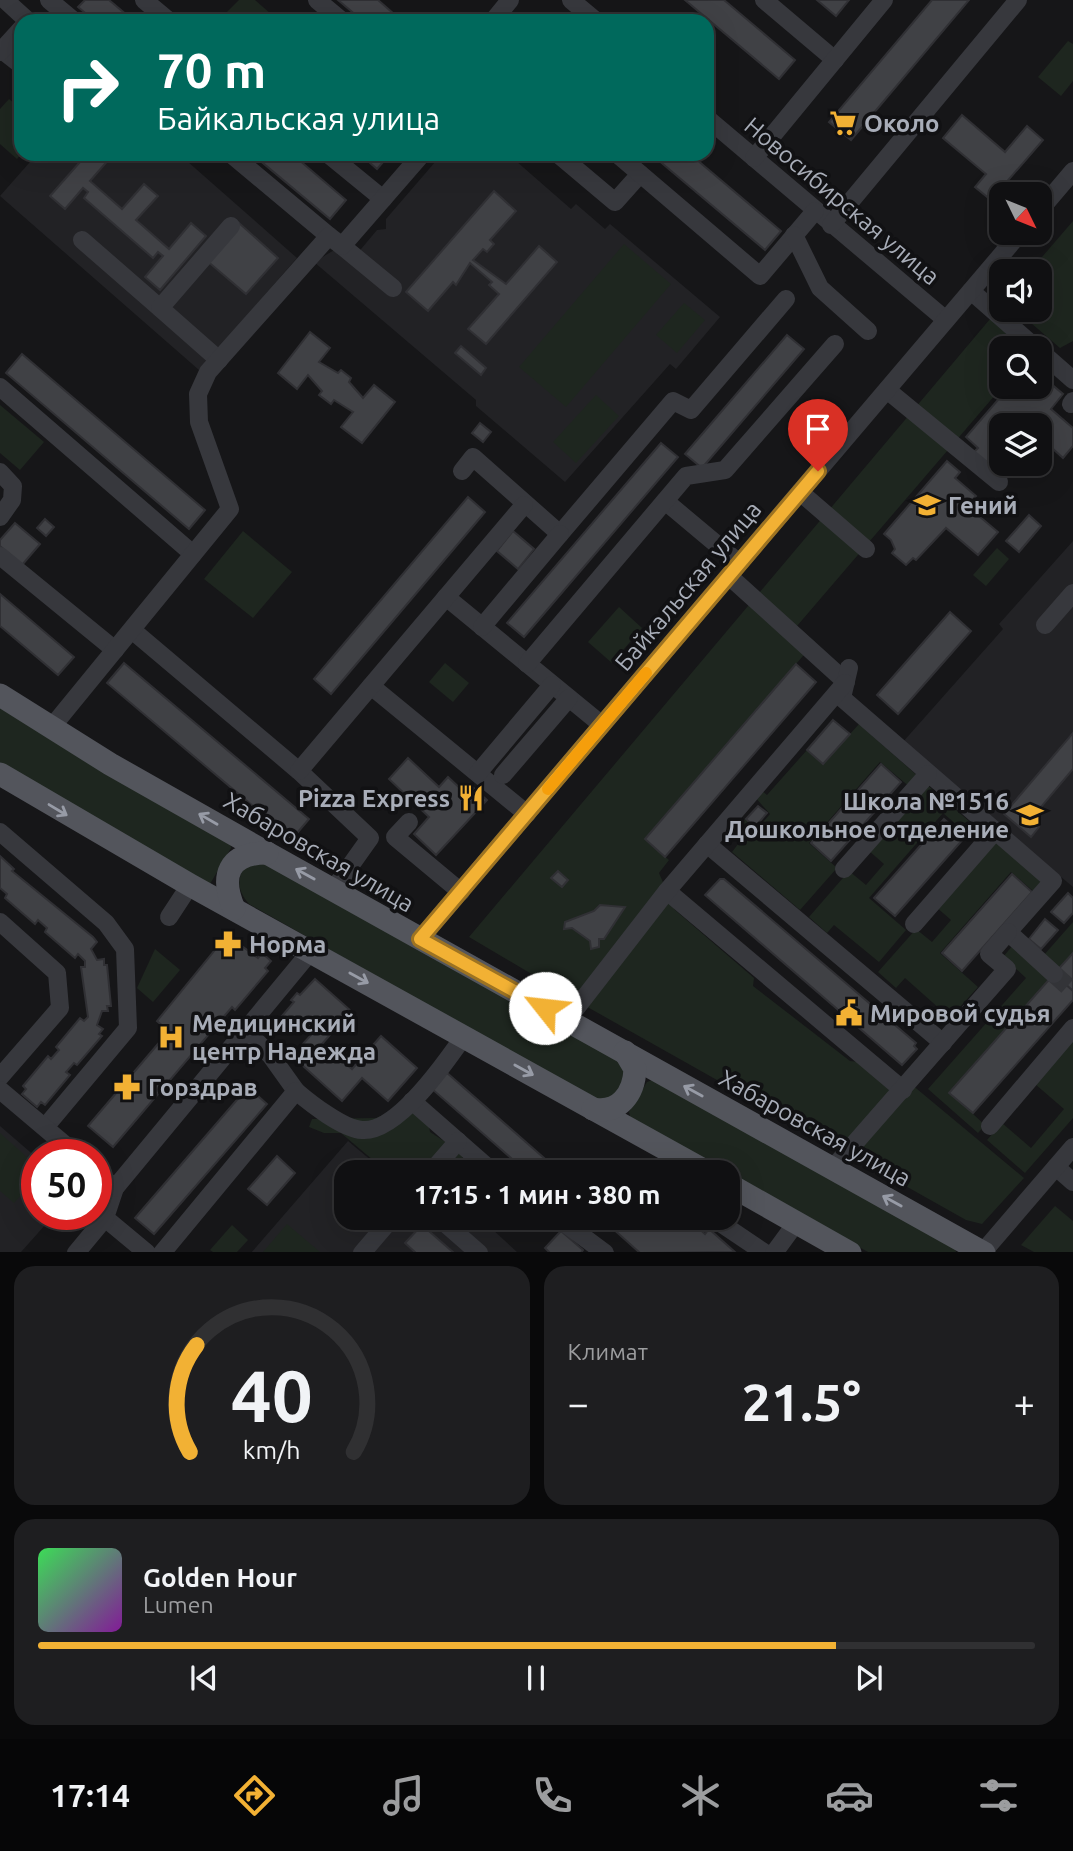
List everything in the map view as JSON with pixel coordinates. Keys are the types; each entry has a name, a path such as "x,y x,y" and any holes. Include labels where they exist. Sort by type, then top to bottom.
{"main road":[{"name":"Хабаровская улица","path":"0,695 51,729 267,853 983,1252"},
{"path":"0,775 190,885 464,1036 680,1160"},
{"path":"234,909 227,891 226,877 234,863 248,853 267,853"},
{"path":"593,1109 606,1111 616,1108 631,1088 635,1069 625,1052"},
{"path":"740,1191 850,1252"}],"street":[{"path":"49,0 66,14"},
{"path":"144,0 161,14"},
{"path":"317,0 334,14"},
{"path":"499,14 510,0"},
{"path":"764,0 835,60"},
{"path":"754,158 884,0"},
{"path":"831,225 1018,0"},
{"path":"574,1 588,14"},
{"path":"1,51 14,37"},
{"name":"Новосибирская улица","path":"714,124 946,320"},
{"path":"239,161 393,288"},
{"path":"337,161 383,199"},
{"path":"51,729 230,509 199,422 198,394 208,372 248,320 383,199 416,161"},
{"path":"566,161 615,202 640,174"},
{"path":"625,161 760,276 815,211"},
{"path":"1052,196 1073,171"},
{"path":"160,308 231,226"},
{"path":"794,235 820,288 868,331"},
{"path":"82,240 219,360"},
{"name":"Байкальская улица","path":"420,939 1010,245"},
{"path":"971,290 1023,336"},
{"path":"482,627 673,401 691,410 786,299"},
{"path":"527,664 686,476 725,470 835,344"},
{"path":"1052,361 1073,380"},
{"path":"0,387 193,554"},
{"path":"887,390 999,482"},
{"path":"462,471 473,457 524,505 560,534"},
{"path":"0,472 13,486 12,500 0,517"},
{"path":"800,492 866,549"},
{"path":"665,501 734,570 847,675"},
{"path":"299,771 524,505"},
{"path":"0,556 115,650"},
{"path":"1045,625 1073,593"},
{"path":"446,597 602,725"},
{"path":"132,630 299,771 370,838 333,890"},
{"path":"833,1168 1007,969 989,954 1053,881 842,698 847,675"},
{"path":"567,1020 607,961 847,675"},
{"path":"478,773 552,685"},
{"path":"371,686 527,814"},
{"path":"503,775 569,698"},
{"path":"844,869 928,774"},
{"path":"409,822 395,837 461,892"},
{"path":"914,924 995,831"},
{"path":"0,832 106,923 125,949 128,1028 46,1126"},
{"path":"707,844 943,1043"},
{"path":"169,917 190,885"},
{"path":"667,891 903,1090"},
{"path":"0,922 57,973 61,1007 0,1077"},
{"path":"1008,932 1054,974"},
{"path":"112,1197 115,1188 311,951"},
{"path":"990,1126 1073,1028"},
{"path":"246,1031 271,1056 296,1091 316,1107 361,1130 387,1122 412,1101 464,1036"},
{"path":"0,1090 60,1139"},
{"path":"162,1252 296,1091"},
{"path":"412,1101 479,1160"},
{"path":"441,1160 458,1141"},
{"path":"983,1252 1073,1147"},
{"path":"1056,1167 1073,1182"},
{"path":"774,1252 796,1223"},
{"path":"112,1225 146,1252"},
{"path":"76,1252 95,1230"},
{"path":"362,1252 381,1230"},
{"path":"453,1230 479,1252"},
{"path":"575,1230 605,1252"},
{"path":"731,1230 765,1252"}],"shaded area":[{"path":"239,0 255,0 271,14 226,14"},
{"path":"1068,41 1073,44 1073,81 1061,96 1038,77"},
{"path":"9,99 14,103 14,156 0,144 0,109"},
{"path":"31,161 187,161 297,258 199,370 0,196"},
{"path":"436,161 516,161 571,209 576,204 605,229 610,224 720,317 676,369 670,364 565,482 476,406 476,400 314,262 336,249 351,261 377,230 386,229 386,219"},
{"path":"1073,221 1073,341 1060,348 1052,341 1052,336 1046,336 1030,322 1052,322 1052,259 1040,259"},
{"path":"624,244 671,284 566,407 519,367"},
{"path":"684,303 705,320 677,353 656,335"},
{"path":"989,320 1011,322 1020,336 989,336 989,399 992,399 797,626 815,642 645,839 669,860 659,873 675,910 754,978 753,986 850,1061 859,1062 911,1084 1024,1178 982,1224 966,1220 582,1004 469,937"},
{"path":"596,395 619,416 576,463 553,442"},
{"path":"0,405 44,442 20,470 0,453"},
{"path":"243,531 292,572 253,618 204,579"},
{"name":"Школа №1516 Дошкольное отделение","path":"1073,541 1073,887 902,743 1003,629 999,624"},
{"path":"997,548 1009,559 986,586 973,575"},
{"path":"619,607 642,628 612,663 588,642"},
{"path":"445,663 469,683 453,702 429,682"},
{"path":"0,707 230,843 231,848 210,884 0,763"},
{"path":"859,724 920,778 911,788 880,762 809,843 837,868 800,910 732,852 748,831 742,822 745,819 757,829 770,814 753,795 759,788 767,795 807,750 823,764"},
{"path":"926,784 985,835 978,843 943,813 869,898 906,930 879,962 834,925 827,933 809,917 849,871 866,885 884,864 868,850"},
{"path":"993,838 1042,881 1033,891 1011,872 940,953 978,987 950,1018 905,978 896,988 878,972 916,929 932,942 951,920 935,906"},
{"path":"268,861 623,1061 627,1071 618,1095 600,1103 249,904 239,885 242,871 245,866"},
{"path":"1073,922 1073,953 1059,968 1044,955"},
{"path":"1013,945 1051,977 950,1093 985,1125 978,1133 928,1089 1026,978 1003,957"},
{"path":"155,949 180,970 153,1002 137,988"},
{"path":"1073,1040 1073,1118 1025,1173 987,1140 1002,1123 1031,1148 1064,1109 1035,1084"},
{"path":"652,1080 955,1248 956,1252 868,1252 740,1181 740,1160 703,1160 631,1120 629,1112 647,1082"},
{"path":"397,1109 427,1116 430,1132 458,1150 463,1157 461,1160 373,1160 341,1133 324,1133 309,1127 312,1119 376,1118"},
{"path":"0,1126 21,1144 21,1230 41,1230 21,1252 0,1252"},
{"path":"0,1133 21,1152 21,1195 14,1203 0,1191"},
{"path":"348,1141 371,1160 334,1160 334,1230 493,1230 517,1252 252,1252"},
{"path":"1055,1206 1073,1221 1073,1252 1034,1252 1021,1245"},
{"path":"287,1224 320,1252 263,1252"},
{"path":"232,1225 248,1240 237,1252 210,1250"}],"building":[{"path":"85,0 109,0 126,14 86,14 78,7"},
{"path":"338,0 378,0 394,14 355,14"},
{"path":"685,0 724,0 795,60 779,79 714,24 714,14 702,14"},
{"path":"817,0 849,0 836,16"},
{"path":"932,0 969,0 851,140 829,122"},
{"path":"962,115 1005,152 1027,126 1043,140 1007,182 989,182 989,198 975,187 986,174 943,138"},
{"path":"81,161 108,161 90,181 122,209 144,184 158,196 136,220 169,249 191,223 206,236 160,290 145,277 163,256 158,252 153,258 84,198 88,192 83,188 65,209 50,196"},
{"path":"260,161 300,161 346,200 330,219"},
{"path":"368,161 384,161 377,169"},
{"path":"659,161 698,161 781,231 765,250"},
{"path":"494,191 516,211 490,240 494,244 487,252 483,249 473,260 506,284 539,246 557,262 486,344 468,329 499,294 489,285 492,282 470,263 456,285 453,282 428,311 406,292"},
{"path":"239,223 278,258 246,294 206,260"},
{"path":"310,332 330,348 319,362 338,373 341,370 351,378 349,382 363,398 374,385 395,402 362,443 341,427 353,412 334,400 331,404 319,395 322,391 308,375 297,389 278,373"},
{"path":"787,335 804,349 702,468 685,454"},
{"path":"461,346 486,368 481,375 455,353"},
{"path":"22,354 205,510 189,529 6,373"},
{"path":"1052,385 1063,394 1051,409 1073,428 1073,446 1063,458 1052,448 1052,413 989,413 989,465 974,452 978,448 966,437 999,399 1052,399"},
{"path":"480,423 491,432 483,442 472,433"},
{"path":"661,443 678,457 524,637 507,623"},
{"path":"947,461 960,472 955,478 976,496 967,506 998,532 978,555 946,528 916,560 913,558 906,565 892,553 895,549 884,534"},
{"path":"468,497 485,512 331,694 314,679"},
{"path":"1029,515 1041,526 1019,552 1006,541"},
{"path":"45,519 54,527 46,536 37,528"},
{"path":"15,523 40,544 22,565 0,546 0,540"},
{"path":"513,531 534,549 518,569 497,551"},
{"path":"0,594 74,657 58,675 0,626"},
{"path":"950,612 971,631 898,714 877,695"},
{"path":"124,663 309,819 292,839 107,683"},
{"path":"796,664 816,682 665,857 645,839"},
{"path":"833,720 850,734 823,764 807,750"},
{"path":"1073,733 1073,769 1030,820 1039,827 1031,837 1004,814"},
{"path":"408,758 439,787 448,777 463,791 469,784 487,800 436,855 414,834 429,817 389,779"},
{"path":"881,764 901,782 831,861 811,843"},
{"path":"758,806 767,813 755,827 746,819"},
{"path":"944,819 965,837 895,916 874,898"},
{"path":"0,856 14,869 12,871 93,937 97,942 91,949 97,960 104,959 104,965 107,965 111,1006 107,1006 108,1011 102,1011 97,1025 103,1029 99,1034 102,1036 77,1065 74,1063 66,1072 70,1075 45,1105 41,1102 37,1107 22,1094 26,1089 23,1086 48,1056 51,1059 59,1050 56,1047 80,1018 84,1021 88,1017 81,967 85,967 85,961 78,954 75,958 45,932 47,928 38,920 35,924 5,898 7,894 0,888"},
{"path":"558,871 568,880 562,887 551,878"},
{"path":"1012,874 1032,892 962,971 942,953"},
{"path":"720,879 724,879 916,1043 914,1046 917,1049 902,1065 705,895"},
{"path":"1068,893 1073,898 1073,913 1064,923 1051,912"},
{"path":"600,905 625,907 604,939 599,939 599,947 591,949 590,941 572,928 564,929 565,922 594,911"},
{"path":"1045,919 1058,930 1041,949 1029,939"},
{"path":"227,935 258,958 262,953 271,961 265,968 268,971 235,1010 232,1007 113,1147 112,1139 103,1139 88,1126 169,1031 157,1021"},
{"path":"1073,953 1073,991 1054,974"},
{"path":"1054,974 1073,991 1073,1000 973,1113 949,1093"},
{"path":"315,979 351,1011 322,1044 352,1069 381,1036 417,1068 388,1101 362,1078 342,1101 292,1056 312,1034 299,1024 295,1028 282,1016 294,1002 291,1000 297,993 300,995"},
{"path":"446,1072 546,1160 513,1160 432,1089"},
{"path":"248,1087 267,1104 154,1234 135,1218"},
{"path":"277,1156 295,1173 267,1205 248,1189"},
{"path":"417,1230 428,1230 453,1252 415,1252 405,1243"},
{"path":"614,1230 700,1230 705,1234 710,1230 735,1252 639,1252"},
{"path":"561,1231 583,1250 549,1252 545,1248"}],"tunnel":[{"path":"1054,974 1073,991"}],"slow traffic":[{"path":"548,789 646,673"}],"place":[{"name":"Около","path":"843,123"},
{"name":"Гений","path":"927,505"},
{"name":"Pizza Express","path":"471,798"},
{"name":"Школа №1516 Дошкольное отделение","path":"1030,815"},
{"name":"Норма","path":"228,944"},
{"name":"Мировой судья","path":"849,1013"},
{"name":"Медицинский центр Надежда","path":"171,1037"},
{"name":"Горздрав","path":"127,1087"}],"route":[{"path":"545,1008 420,939 818,471"}]}
